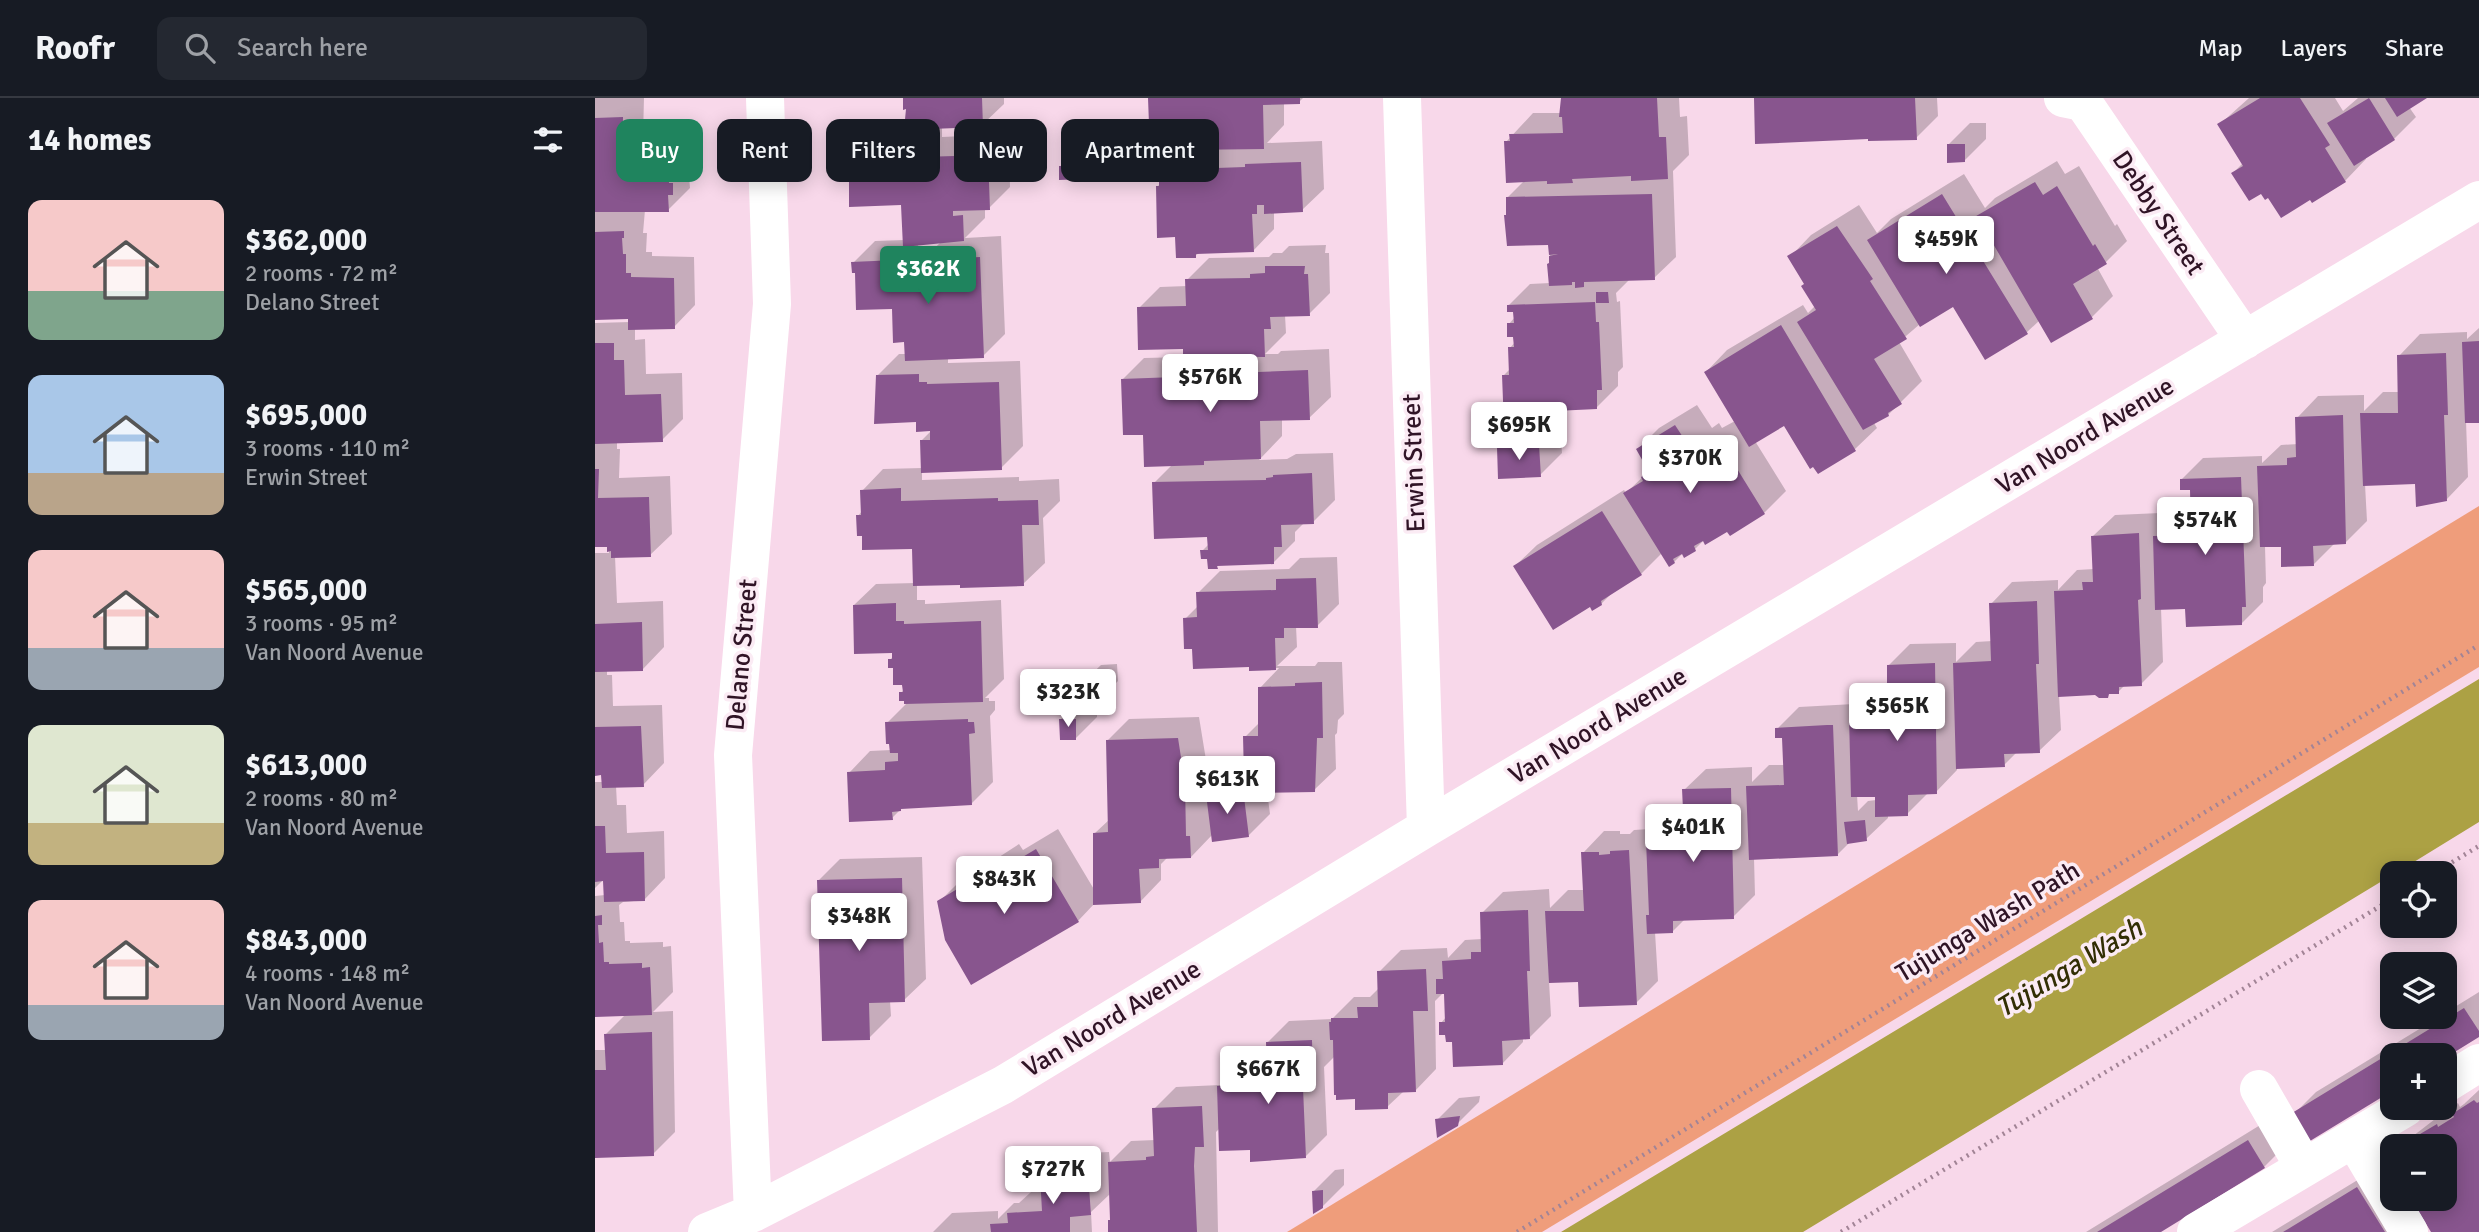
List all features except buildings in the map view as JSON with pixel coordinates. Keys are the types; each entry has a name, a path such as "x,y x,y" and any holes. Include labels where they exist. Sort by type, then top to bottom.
{"street":[{"name":"Delano Street","path":"753,1213 733,755 772,304 765,98"},
{"name":"Erwin Street","path":"1402,98 1426,828"},
{"name":"Debby Street","path":"2063,98 2083,102 2245,340"},
{"name":"Van Noord Avenue","path":"707,1232 753,1213 1003,1085 1426,828 2479,200"},
{"path":"2457,1077 2479,1063"},
{"path":"2259,1089 2304,1167"},
{"path":"2196,1232 2385,1120"},
{"path":"2354,1139 2409,1232"}],"path":[{"name":"Tujunga Wash Path","path":"1517,1232 2479,645"},
{"path":"2454,861 2479,846"},
{"path":"1842,1232 2380,906"}],"shaded area":[{"path":"2479,506 2479,667 1542,1232 1287,1232"}],"water":[{"name":"Tujunga Wash","path":"2479,679 2479,822 2416,861 2380,861 2380,882 1803,1232 1561,1232"}]}
